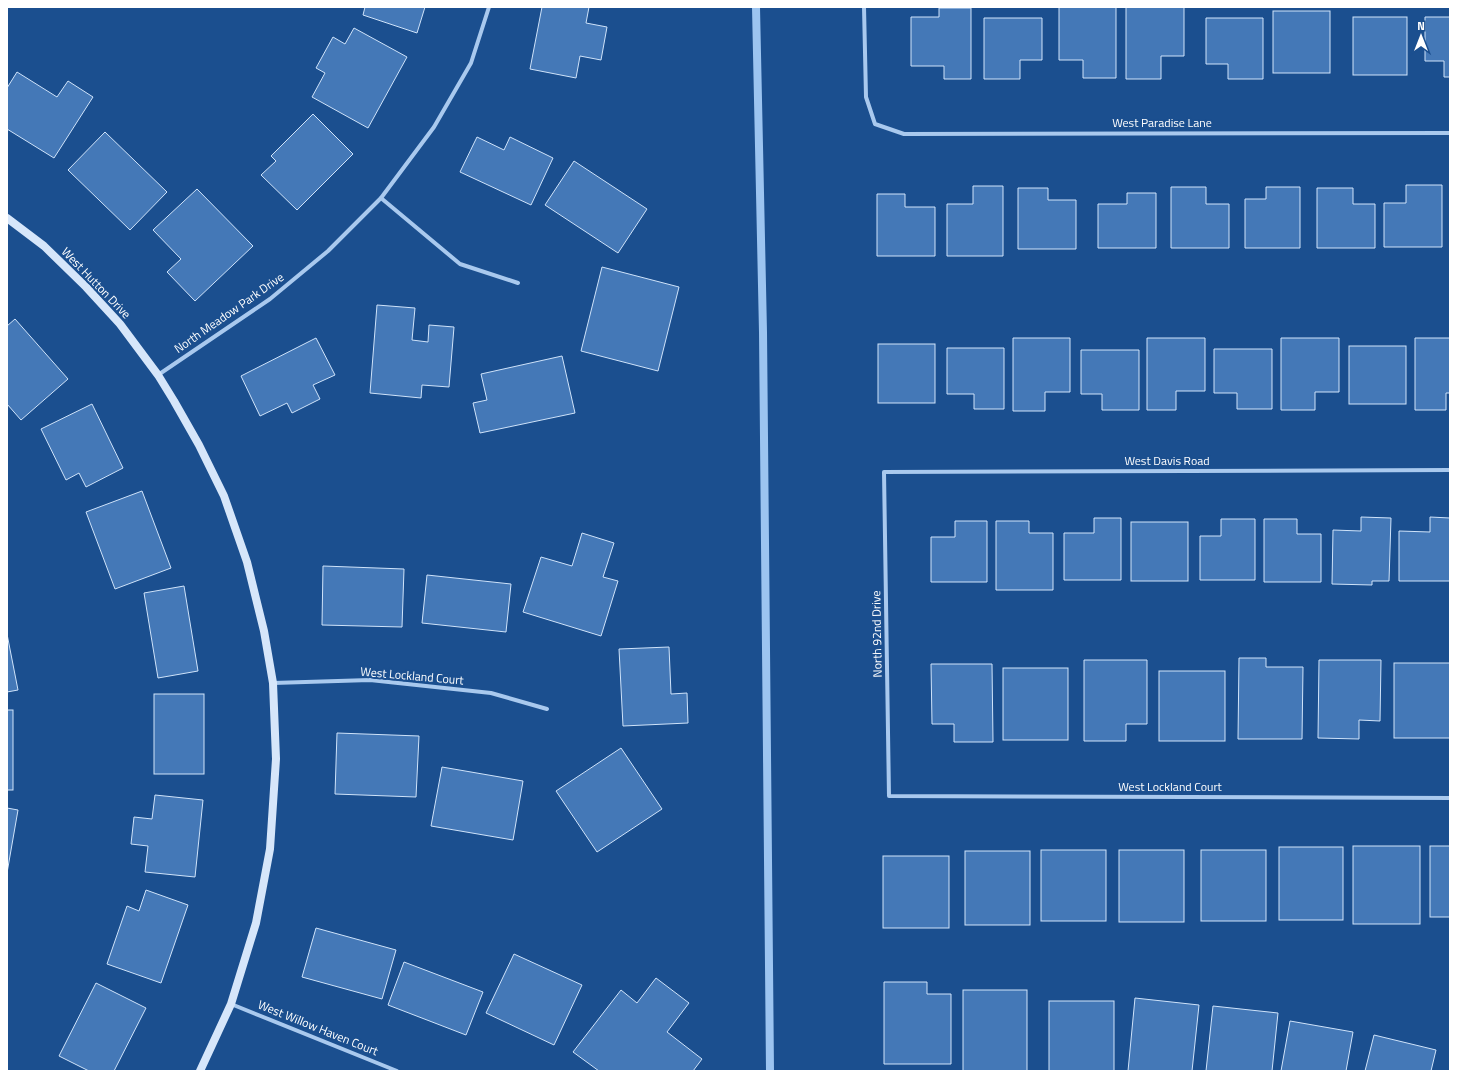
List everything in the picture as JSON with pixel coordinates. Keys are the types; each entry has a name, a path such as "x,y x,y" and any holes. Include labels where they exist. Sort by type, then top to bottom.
{"street":[{"name":"North Meadow Park Drive","path":"158,375 270,300 328,251 381,198 434,127 471,63 489,7"},
{"name":"West Paradise Lane","path":"864,7 866,97 875,124 904,134 1450,133"},
{"path":"381,198 460,264 518,283"},
{"name":"West Hutton Drive","path":"7,218 44,246 86,287 120,324 158,375 200,445 224,496 247,562 264,631 273,683 276,759 270,849 256,922 231,1004 200,1071"},
{"name":"West Davis Road","path":"884,472 1450,470"},
{"name":"North 92nd Drive","path":"884,472 889,796"},
{"name":"West Lockland Court","path":"273,683 370,680 491,693 547,709"},
{"name":"West Lockland Court","path":"889,796 1450,798"},
{"name":"West Willow Haven Court","path":"231,1004 397,1071"}],"building":[{"path":"365,7 425,7 417,33 363,15"},
{"path":"542,7 589,7 586,23 607,27 601,60 580,56 576,78 530,69"},
{"path":"1059,7 1116,7 1116,78 1083,78 1083,60 1059,60"},
{"path":"1126,7 1184,7 1184,56 1161,56 1161,79 1126,79"},
{"path":"939,8 971,8 971,79 944,79 944,66 911,66 911,17 939,17"},
{"path":"1273,11 1330,11 1330,73 1273,73"},
{"path":"1353,17 1407,17 1407,75 1353,75"},
{"path":"1425,17 1450,17 1450,77 1444,77 1444,61 1425,61"},
{"path":"984,18 1042,18 1042,60 1020,60 1020,79 984,79"},
{"path":"1206,18 1263,18 1263,79 1228,79 1228,64 1206,64"},
{"path":"354,28 407,57 368,128 312,97 325,73 316,68 333,37 345,44"},
{"path":"17,72 57,97 68,81 93,97 54,158 7,129 7,88"},
{"path":"313,114 353,154 297,210 261,175 276,161 271,156"},
{"path":"105,132 167,192 130,230 68,170"},
{"path":"477,137 504,150 510,137 553,158 531,205 460,172"},
{"path":"574,161 647,209 618,253 545,205"},
{"path":"1406,185 1442,185 1442,247 1384,247 1384,203 1406,203"},
{"path":"973,186 1003,186 1003,256 947,256 947,204 973,204"},
{"path":"1171,187 1206,187 1206,204 1229,204 1229,248 1171,248"},
{"path":"1266,187 1300,187 1300,248 1245,248 1245,199 1266,199"},
{"path":"1018,188 1048,188 1048,200 1076,200 1076,249 1018,249"},
{"path":"1317,188 1353,188 1353,204 1375,204 1375,248 1317,248"},
{"path":"197,189 253,246 195,301 167,272 181,259 153,230"},
{"path":"1127,193 1156,193 1156,248 1098,248 1098,204 1127,204"},
{"path":"877,194 905,194 905,207 935,207 935,256 877,256"},
{"path":"602,267 679,287 658,371 581,351"},
{"path":"377,305 415,308 412,340 428,342 429,325 454,327 449,387 422,385 421,398 370,393"},
{"path":"15,319 68,379 21,420 7,404 7,326"},
{"path":"316,338 335,375 313,385 320,399 292,413 287,403 260,416 241,376"},
{"path":"1013,338 1070,338 1070,392 1045,392 1045,411 1013,411"},
{"path":"1147,338 1205,338 1205,391 1176,391 1176,410 1147,410"},
{"path":"1281,338 1339,338 1339,392 1315,392 1315,410 1281,410"},
{"path":"1415,338 1450,338 1450,393 1446,393 1446,410 1415,410"},
{"path":"878,344 935,344 935,403 878,403"},
{"path":"1349,346 1406,346 1406,404 1349,404"},
{"path":"947,348 1004,348 1004,409 974,409 974,394 947,394"},
{"path":"1214,349 1272,349 1272,409 1237,409 1237,393 1214,393"},
{"path":"1081,350 1139,350 1139,410 1102,410 1102,394 1081,394"},
{"path":"562,356 575,413 480,433 473,403 487,400 481,374"},
{"path":"92,404 123,468 86,487 79,473 66,480 41,429"},
{"path":"142,491 171,568 115,589 86,512"},
{"path":"1361,517 1391,518 1389,581 1372,581 1372,585 1332,584 1333,530 1361,531"},
{"path":"1430,517 1450,518 1450,581 1399,581 1399,531 1430,532"},
{"path":"1094,518 1121,518 1121,580 1064,580 1064,533 1094,533"},
{"path":"1221,519 1255,519 1255,580 1200,580 1200,536 1221,536"},
{"path":"1264,519 1297,519 1297,534 1321,534 1321,582 1264,582"},
{"path":"955,521 987,521 987,582 931,582 931,537 955,537"},
{"path":"996,521 1029,521 1029,533 1053,533 1053,590 996,590"},
{"path":"1131,522 1188,522 1188,581 1131,581"},
{"path":"582,533 614,543 603,577 618,581 601,636 523,612 541,557 572,566"},
{"path":"323,566 404,569 402,627 322,625"},
{"path":"427,575 511,584 506,632 422,623"},
{"path":"184,586 198,671 158,678 144,593"},
{"path":"7,634 18,690 7,692"},
{"path":"669,647 671,694 687,693 688,723 623,726 619,649"},
{"path":"1239,658 1266,658 1266,667 1303,667 1302,739 1238,739"},
{"path":"1084,660 1147,660 1147,724 1126,724 1126,741 1084,741"},
{"path":"1319,660 1381,660 1380,721 1359,720 1359,739 1318,738"},
{"path":"1394,663 1450,663 1450,738 1394,738"},
{"path":"931,664 992,664 993,742 954,742 954,724 932,724"},
{"path":"1003,668 1068,668 1068,740 1003,740"},
{"path":"1159,671 1225,671 1225,741 1159,741"},
{"path":"154,694 204,694 204,774 154,774"},
{"path":"7,710 13,710 13,790 7,790"},
{"path":"337,733 419,736 416,797 335,794"},
{"path":"621,748 662,809 597,852 556,791"},
{"path":"442,767 523,781 513,840 431,826"},
{"path":"155,795 203,800 195,877 145,872 148,846 131,844 134,817 152,819"},
{"path":"7,808 18,810 7,873"},
{"path":"1353,846 1420,846 1420,924 1353,924"},
{"path":"1430,846 1450,846 1450,917 1430,917"},
{"path":"1279,847 1343,847 1343,920 1279,920"},
{"path":"1041,850 1106,850 1106,921 1041,921"},
{"path":"1119,850 1184,850 1184,922 1119,922"},
{"path":"1201,850 1266,850 1266,921 1201,921"},
{"path":"965,851 1030,851 1030,925 965,925"},
{"path":"883,856 949,856 949,928 883,928"},
{"path":"146,890 188,905 161,983 107,964 127,906 139,911"},
{"path":"316,928 396,950 382,999 302,977"},
{"path":"514,954 582,985 554,1045 486,1013"},
{"path":"404,962 483,992 466,1035 388,1005"},
{"path":"656,978 689,1003 667,1032 702,1059 693,1071 599,1071 573,1052 621,990 637,1003"},
{"path":"884,982 927,982 927,994 951,994 951,1064 884,1064"},
{"path":"96,983 146,1008 114,1071 89,1071 59,1056"},
{"path":"963,990 1027,990 1027,1071 963,1071"},
{"path":"1135,998 1199,1005 1192,1071 1128,1071"},
{"path":"1049,1001 1114,1001 1114,1071 1049,1071"},
{"path":"1213,1006 1278,1013 1272,1071 1206,1071"},
{"path":"1290,1021 1353,1032 1346,1071 1281,1071"},
{"path":"1374,1035 1436,1050 1431,1071 1365,1071"}],"waterway":[{"path":"756,7 763,332 770,1071"}]}
